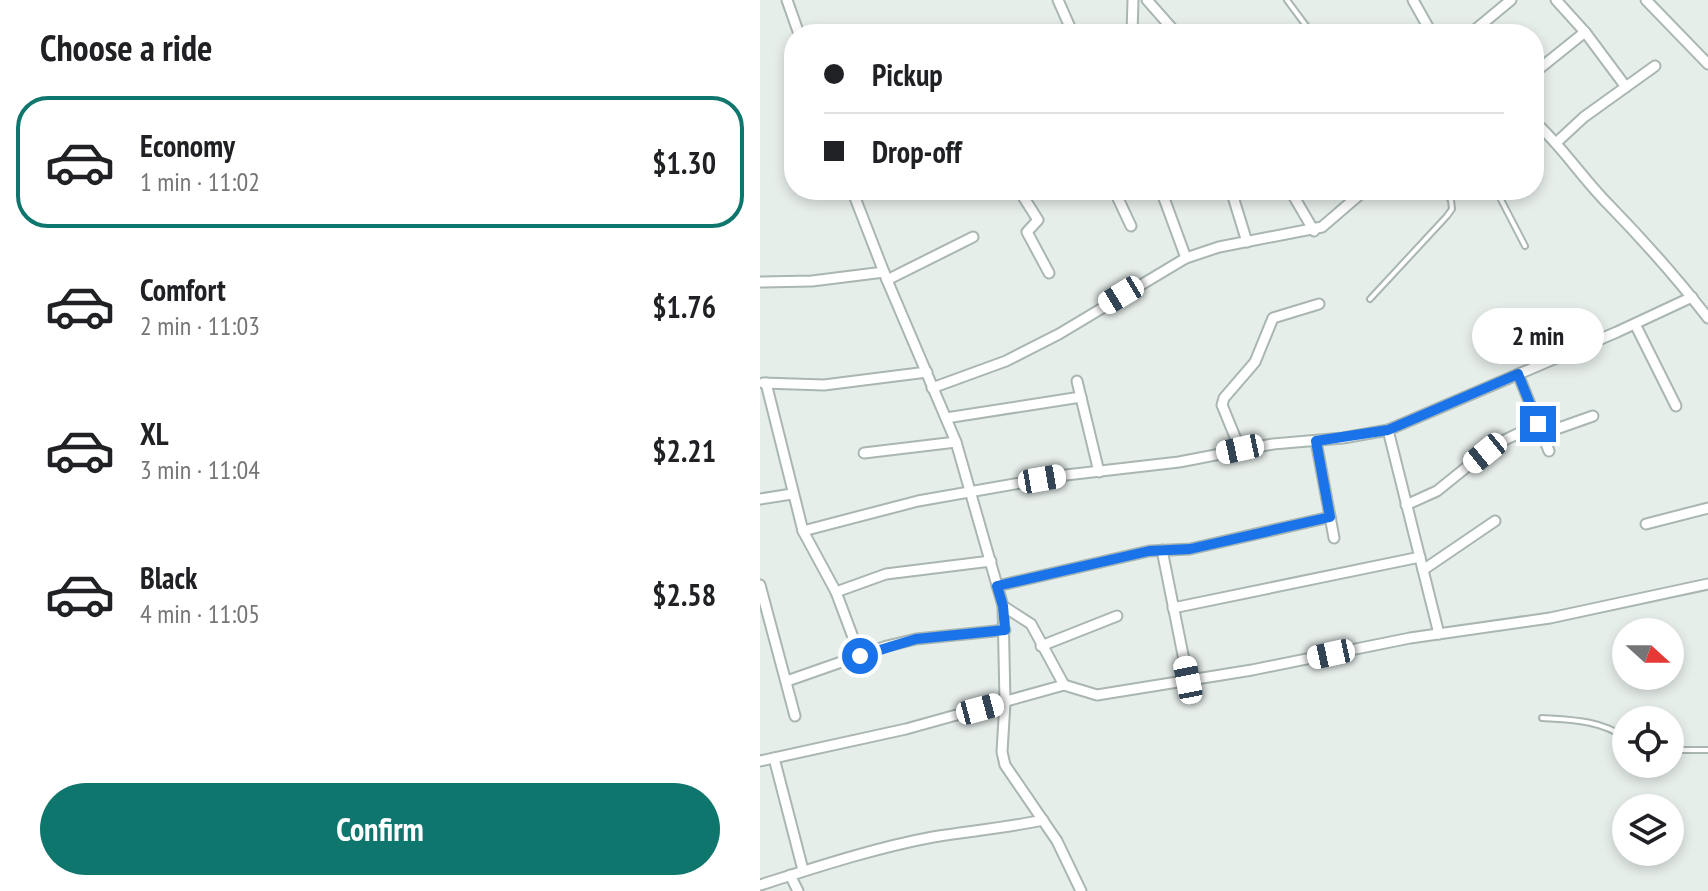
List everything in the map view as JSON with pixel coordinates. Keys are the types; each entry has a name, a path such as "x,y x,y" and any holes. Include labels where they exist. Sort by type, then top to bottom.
{"street":[{"path":"787,0 795,24"},
{"path":"1058,0 1069,24"},
{"path":"1132,24 1133,0"},
{"path":"1147,0 1168,24"},
{"path":"1413,0 1426,24"},
{"path":"1482,24 1511,0"},
{"path":"1556,0 1585,32 1626,87"},
{"path":"1646,0 1708,64"},
{"path":"1544,65 1585,32"},
{"path":"1557,142 1584,117 1655,66"},
{"path":"1544,130 1654,252 1708,318"},
{"path":"856,200 956,442 1003,606 1005,702 1002,752 1005,765 1057,841 1081,891"},
{"path":"1025,200 1038,220 1027,232 1049,273"},
{"path":"1119,200 1131,226"},
{"path":"1165,200 1186,258"},
{"path":"1234,200 1247,242"},
{"path":"1296,200 1314,231"},
{"path":"932,388 1006,361 1059,334 1186,258 1247,242 1314,231 1353,200"},
{"path":"760,282 885,276 973,237"},
{"path":"803,531 918,501 1066,475 1179,462 1240,449 1388,430 1692,297"},
{"path":"1240,449 1222,405 1224,398 1255,362 1273,318 1319,304"},
{"path":"1635,324 1676,406"},
{"path":"860,656 836,592 803,531 763,383 824,385 927,372"},
{"path":"1518,374 1549,451"},
{"path":"1077,381 1099,472"},
{"path":"946,418 1081,397"},
{"path":"1406,505 1437,491 1494,445 1540,429 1593,416"},
{"path":"1388,430 1439,634"},
{"path":"1316,441 1334,538"},
{"path":"864,453 956,442"},
{"path":"760,499 792,494"},
{"path":"1646,524 1708,508"},
{"path":"997,586 1162,550 1190,549 1330,517"},
{"path":"1423,570 1495,521"},
{"path":"1162,550 1188,680"},
{"path":"1173,608 1420,557"},
{"path":"836,592 898,572 991,561"},
{"path":"760,761 906,729 1064,685 1097,695 1252,670 1439,634 1550,618 1708,584"},
{"path":"760,585 795,716"},
{"path":"1003,606 1030,622 1064,685"},
{"path":"1041,646 1117,616"},
{"path":"787,681 916,639 1005,630"},
{"path":"774,758 803,870"},
{"path":"760,885 803,870 933,837 1043,820"},
{"path":"790,875 798,891"}],"lane":[{"path":"1287,0 1305,24"},
{"path":"1370,299 1447,216 1452,209 1451,200"},
{"path":"1501,200 1525,246"},
{"path":"1542,718 1596,723 1612,729"},
{"path":"1684,750 1708,750"}],"route":[{"path":"860,656 916,639 1005,630 997,586 1149,551 1190,549 1330,517 1316,441 1388,430 1518,374 1538,424"}]}
